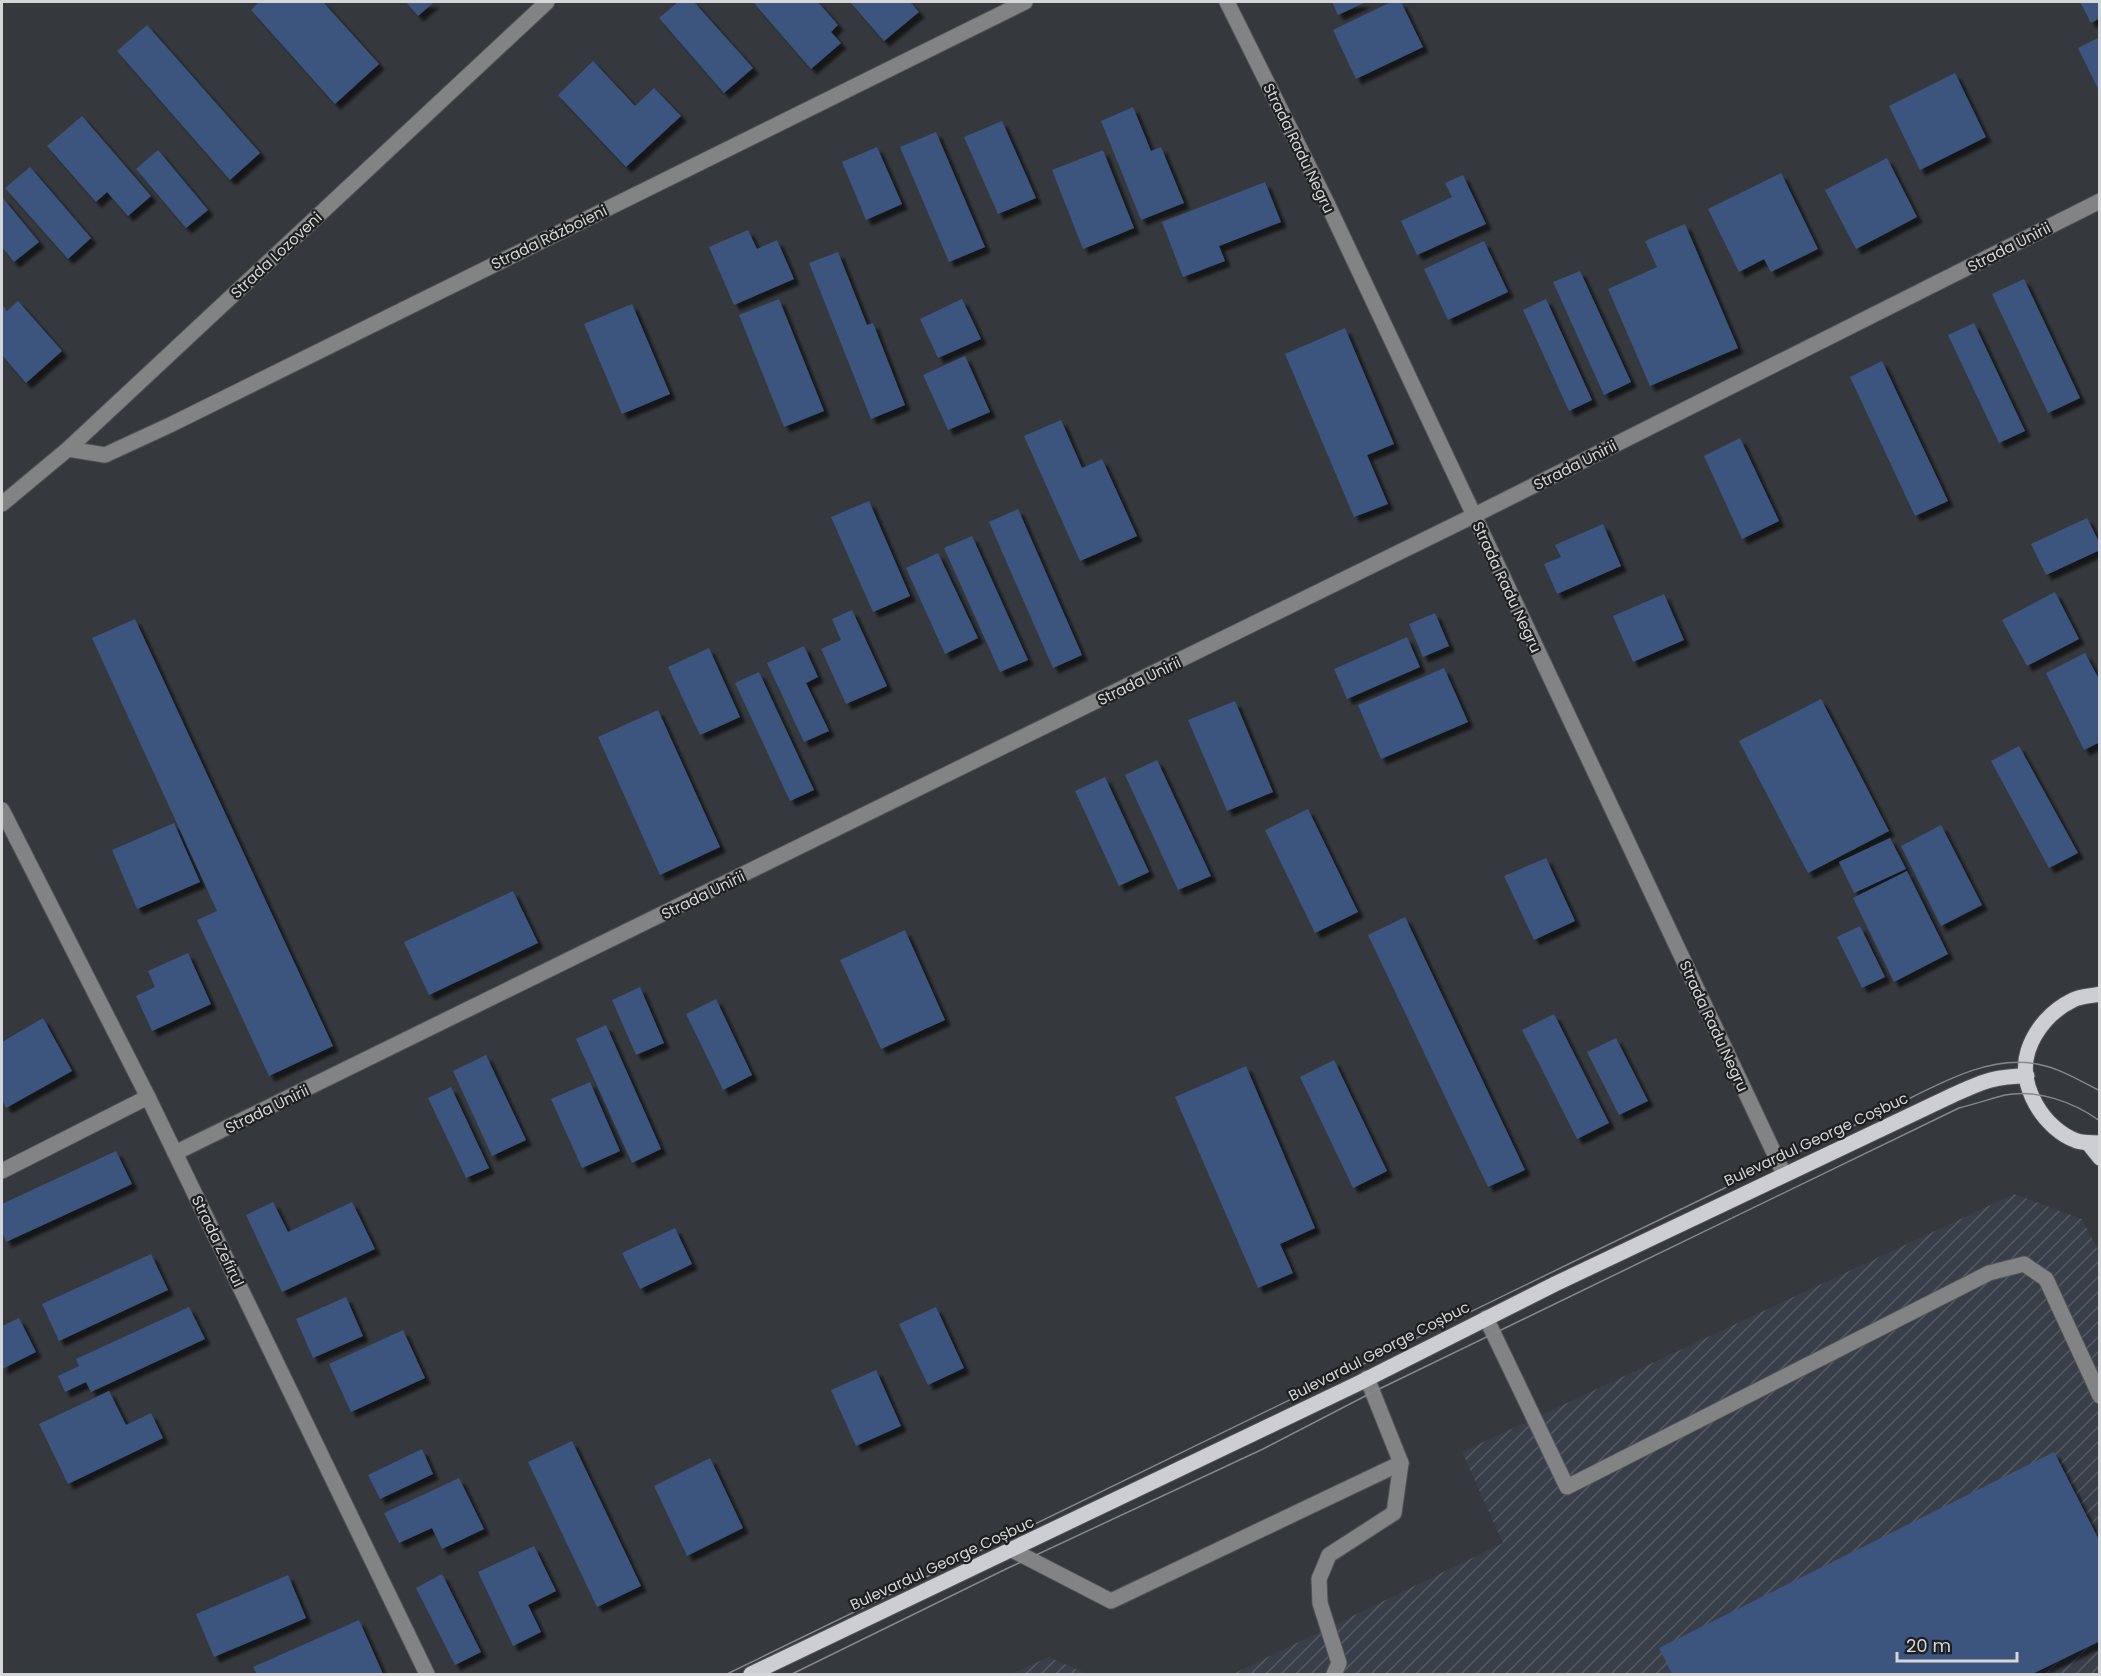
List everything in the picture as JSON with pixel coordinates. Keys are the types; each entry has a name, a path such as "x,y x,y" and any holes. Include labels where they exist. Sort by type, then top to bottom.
{"main road":[{"path":"2100,994 2074,999 2051,1014 2035,1036 2028,1052 2027,1076 2032,1095 2042,1115 2058,1131 2078,1141 2094,1143 2100,1158"},
{"name":"Bulevardul George Coșbuc","path":"751,1674 1012,1550 1784,1174 1986,1080 2004,1076 2027,1076"}],"street":[{"name":"Strada Lozoveni","path":"2,504 68,449 547,2"},
{"name":"Strada Războieni","path":"68,449 105,455 170,425 1025,2"},
{"name":"Strada Radu Negru","path":"1227,2 1327,203 1784,1174"},
{"name":"Strada Unirii","path":"175,1153 1473,516 2100,201"},
{"name":"Strada Zefirul","path":"2,810 148,1097 427,1674"},
{"path":"2,1171 148,1097"},
{"path":"1486,1318 1567,1487 1989,1273 2024,1264 2046,1279 2100,1396"},
{"path":"1334,1674 1339,1663 1320,1604 1319,1579 1329,1555 1394,1513 1401,1462 1367,1378"},
{"path":"1012,1550 1111,1601 1401,1462"}],"shaded area":[{"path":"2014,1194 2082,1219 2099,1252 2099,1674 1233,1674 1503,1543 1462,1452"},
{"path":"1049,1657 1087,1674 1011,1674"}],"building":[{"path":"259,2 323,2 379,64 335,104 251,10"},
{"path":"406,2 434,2 418,16"},
{"path":"678,2 694,2 753,68 724,93 659,18"},
{"path":"753,2 818,2 838,25 831,32 841,43 811,69"},
{"path":"850,2 910,2 919,12 884,41"},
{"path":"1332,2 1366,2 1338,15"},
{"path":"1391,2 1401,2 1423,47 1356,79 1333,30"},
{"path":"2080,2 2100,2 2100,18 2091,23"},
{"path":"147,25 260,153 230,180 117,51"},
{"path":"2100,37 2100,93 2078,48"},
{"path":"593,61 635,106 654,88 681,116 626,167 558,95"},
{"path":"1955,73 1986,137 1920,170 1889,106"},
{"path":"1133,107 1151,151 1161,147 1184,203 1141,220 1101,121"},
{"path":"82,116 151,196 128,216 107,192 96,202 47,146"},
{"path":"1002,121 1036,198 998,214 964,137"},
{"path":"936,132 985,247 949,262 900,147"},
{"path":"877,147 902,204 866,220 842,162"},
{"path":"158,150 208,210 186,228 136,169"},
{"path":"1103,150 1134,228 1083,249 1052,170"},
{"path":"1887,158 1917,217 1856,249 1825,190"},
{"path":"30,167 91,238 68,259 5,188"},
{"path":"1781,173 1818,249 1771,272 1764,259 1739,272 1708,209"},
{"path":"1463,175 1486,224 1417,255 1401,221 1452,197 1445,183"},
{"path":"1265,182 1281,222 1219,246 1225,261 1183,277 1162,222"},
{"path":"2,197 39,242 14,262 2,247"},
{"path":"1685,224 1738,348 1650,386 1608,289 1657,267 1645,241"},
{"path":"748,230 757,249 777,240 794,279 734,305 709,247"},
{"path":"1484,241 1508,292 1448,320 1424,269"},
{"path":"838,252 867,325 873,323 905,405 871,419 809,263"},
{"path":"1580,271 1631,382 1604,395 1553,282"},
{"path":"2024,279 2080,398 2048,413 1992,294"},
{"path":"779,299 824,411 784,427 739,315"},
{"path":"962,299 981,339 938,358 920,319"},
{"path":"1546,299 1592,400 1569,411 1523,310"},
{"path":"18,301 62,351 26,383 2,355 2,304 7,311"},
{"path":"632,304 670,394 622,414 584,324"},
{"path":"1974,323 2025,431 1999,443 1948,335"},
{"path":"1345,328 1394,444 1367,455 1388,504 1354,517 1285,354"},
{"path":"965,356 990,412 948,430 923,375"},
{"path":"1882,361 1948,501 1915,516 1850,377"},
{"path":"1061,420 1082,468 1102,459 1137,536 1080,561 1024,436"},
{"path":"1740,438 1779,521 1742,539 1704,456"},
{"path":"869,501 910,596 873,612 831,517"},
{"path":"1018,509 1082,655 1053,668 989,522"},
{"path":"2087,518 2100,544 2100,550 2046,575 2031,544"},
{"path":"1603,524 1621,566 1557,594 1544,564 1561,557 1555,545"},
{"path":"972,536 1028,660 1000,672 944,548"},
{"path":"938,553 978,638 945,654 906,568"},
{"path":"2055,592 2079,639 2027,666 2002,620"},
{"path":"1664,594 1684,640 1633,662 1613,616"},
{"path":"852,610 887,686 846,704 821,649 841,640 832,619"},
{"path":"1435,613 1449,646 1423,657 1409,624"},
{"path":"135,619 333,1046 269,1076 197,920 217,911 92,638"},
{"path":"1407,637 1420,667 1347,699 1334,669"},
{"path":"804,646 818,677 806,683 829,731 804,742 767,663"},
{"path":"709,648 740,717 700,735 668,667"},
{"path":"2085,653 2100,681 2100,742 2084,750 2046,673"},
{"path":"1444,668 1468,722 1381,759 1358,705"},
{"path":"759,672 814,790 790,801 735,683"},
{"path":"1821,699 1889,831 1808,873 1739,741"},
{"path":"1235,701 1273,792 1227,811 1188,720"},
{"path":"658,710 720,847 660,875 598,737"},
{"path":"2019,746 2078,853 2049,868 1991,761"},
{"path":"1157,760 1211,876 1178,890 1125,775"},
{"path":"1105,777 1149,872 1119,886 1075,791"},
{"path":"1308,809 1358,912 1315,933 1265,830"},
{"path":"174,823 200,882 137,909 112,850"},
{"path":"1941,825 1982,905 1941,926 1901,846"},
{"path":"1890,838 1906,869 1854,893 1839,862"},
{"path":"1546,858 1575,921 1534,940 1504,876"},
{"path":"1907,871 1948,954 1894,982 1853,898"},
{"path":"513,891 538,943 429,995 404,942"},
{"path":"1405,917 1525,1170 1488,1187 1368,935"},
{"path":"1860,926 1885,977 1862,988 1837,937"},
{"path":"905,930 945,1020 881,1049 840,960"},
{"path":"188,953 211,1004 152,1031 136,996 155,987 148,971"},
{"path":"640,987 664,1043 636,1055 612,1000"},
{"path":"716,999 752,1075 723,1090 686,1014"},
{"path":"1554,1014 1609,1123 1577,1139 1522,1030"},
{"path":"43,1018 72,1071 6,1108 2,1100 2,1042"},
{"path":"606,1025 661,1149 632,1163 576,1039"},
{"path":"1616,1038 1648,1101 1619,1115 1587,1052"},
{"path":"486,1055 526,1140 492,1156 453,1071"},
{"path":"1334,1060 1387,1171 1353,1188 1300,1077"},
{"path":"1246,1066 1315,1228 1280,1244 1293,1273 1258,1288 1175,1097"},
{"path":"590,1082 620,1151 582,1168 551,1099"},
{"path":"451,1087 489,1168 466,1178 428,1098"},
{"path":"116,1151 132,1184 6,1242 2,1232 2,1204"},
{"path":"273,1202 288,1232 352,1202 375,1249 282,1292 246,1215"},
{"path":"675,1228 692,1264 640,1289 622,1253"},
{"path":"151,1254 168,1290 59,1341 42,1304"},
{"path":"346,1297 363,1336 313,1358 296,1319"},
{"path":"189,1307 205,1339 91,1392 86,1382 65,1392 58,1376 79,1366 76,1359"},
{"path":"936,1307 964,1368 928,1385 899,1324"},
{"path":"19,1318 36,1352 2,1369 2,1326"},
{"path":"403,1330 425,1378 351,1412 329,1364"},
{"path":"876,1370 901,1426 856,1446 831,1390"},
{"path":"109,1391 126,1425 151,1413 163,1438 68,1484 39,1424"},
{"path":"572,1441 641,1586 597,1607 528,1462"},
{"path":"422,1449 433,1474 380,1499 368,1475"},
{"path":"2054,1452 2100,1542 2100,1641 2032,1674 1672,1674 1659,1648"},
{"path":"710,1458 743,1528 687,1556 654,1486"},
{"path":"459,1478 484,1529 442,1549 432,1528 399,1543 384,1513"},
{"path":"534,1546 556,1591 528,1605 541,1632 513,1646 478,1572"},
{"path":"442,1574 481,1652 455,1665 416,1588"},
{"path":"288,1575 306,1618 214,1657 196,1614"},
{"path":"359,1620 383,1674 257,1674 253,1667"}],"tram line":[{"path":"727,1674 1959,1075 1998,1064 2017,1062 2037,1064 2061,1071 2100,1091"},
{"path":"792,1674 1006,1569 1263,1449 1373,1392 1959,1108 2005,1095 2030,1094 2067,1103 2100,1121"}]}
